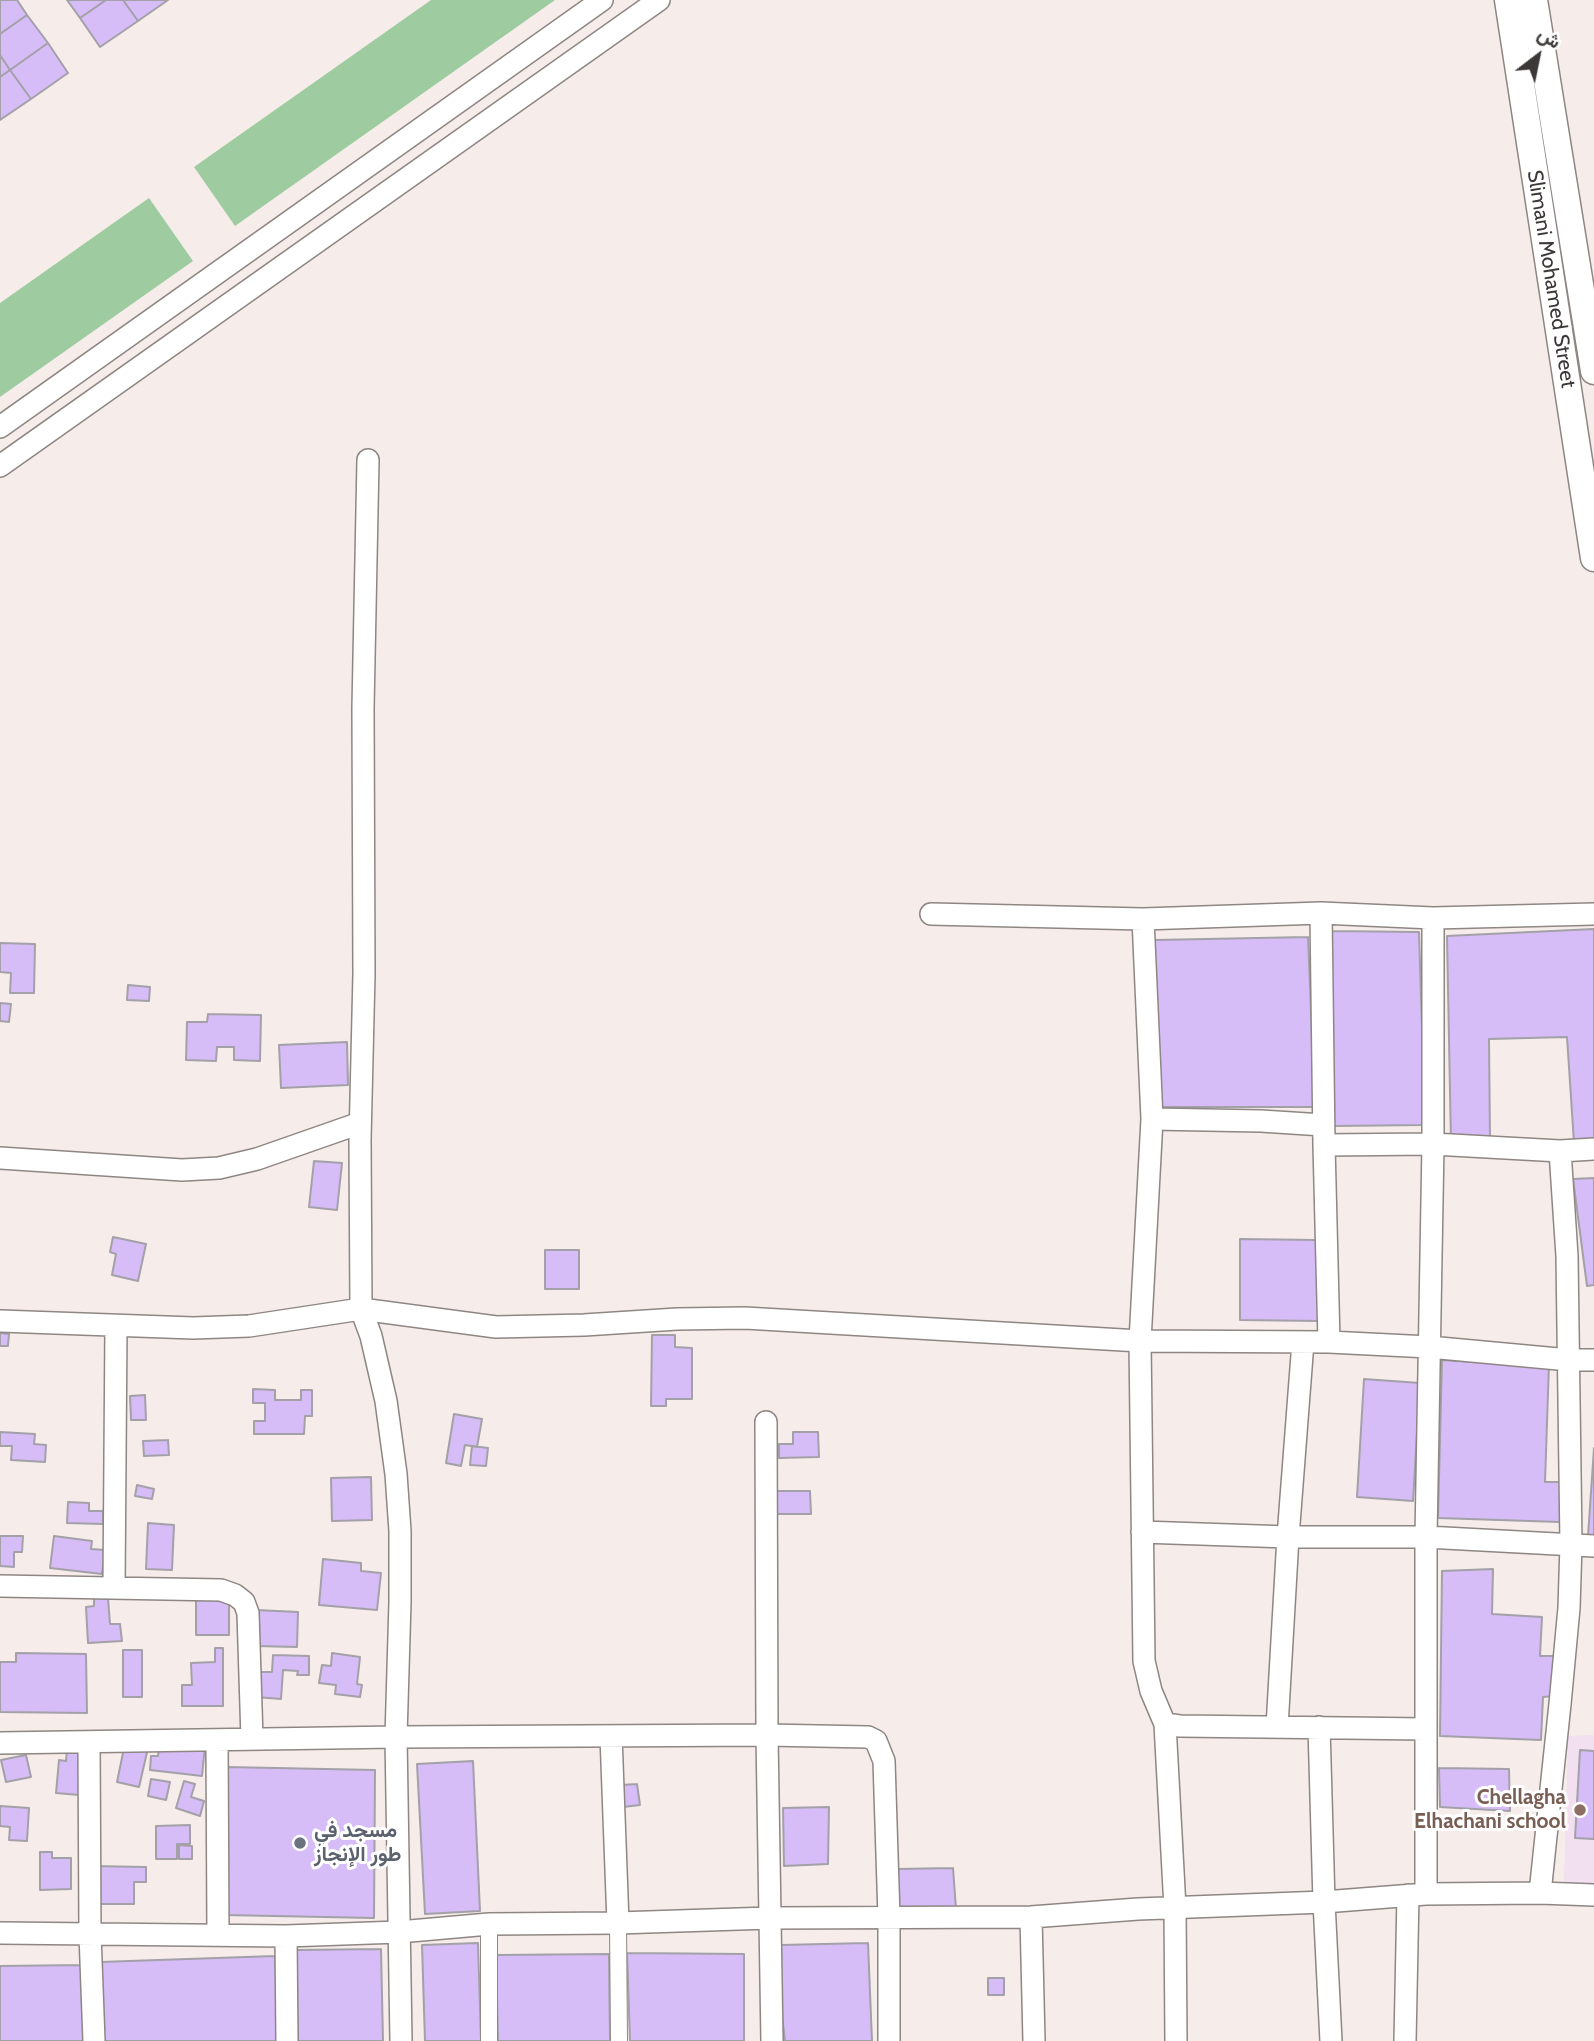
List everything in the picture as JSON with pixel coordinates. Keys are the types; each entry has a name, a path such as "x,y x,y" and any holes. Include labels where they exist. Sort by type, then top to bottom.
{"street":[{"path":"0,427 602,0"},
{"path":"0,466 659,0"},
{"name":"Slimani Mohamed Street","path":"1508,0 1594,558"},
{"name":"Slimani Mohamed Street","path":"1534,0 1594,371"},
{"path":"368,460 363,708 361,1309 379,1369 396,1474 400,1531 396,1737 401,2041"},
{"path":"931,914 1143,919 1321,914 1433,918 1594,914"},
{"path":"1321,914 1329,1342"},
{"path":"1405,2041 1417,1894 1426,1729 1433,918"},
{"path":"1143,919 1152,1119 1140,1341 1144,1661 1151,1691 1165,1724 1175,1908 1176,2041"},
{"path":"1152,1119 1261,1121 1324,1135 1433,1144 1560,1151 1594,1149"},
{"path":"0,1157 182,1170 219,1168 257,1159 360,1123"},
{"path":"1540,1893 1563,1676 1571,1544 1567,1256 1560,1151"},
{"path":"0,1321 193,1328 249,1326 361,1309 496,1327 745,1318 1140,1341 1329,1342 1594,1360"},
{"path":"114,1588 116,1326"},
{"path":"1277,1727 1303,1342"},
{"path":"766,1422 772,2041"},
{"path":"1142,1532 1288,1537 1426,1537 1594,1546"},
{"path":"0,1586 221,1590 235,1595 244,1602 248,1613 252,1739"},
{"path":"1165,1724 1426,1729"},
{"path":"1319,1727 1331,2041"},
{"path":"611,1735 620,2041"},
{"path":"0,1743 611,1735 868,1737 876,1741 884,1761 889,1917 889,2041"},
{"path":"217,1740 218,1935"},
{"path":"89,1742 90,1934 94,2041"},
{"path":"0,1933 286,1936 399,1932 489,1924 769,1918 1031,1917 1325,1902 1417,1894 1594,1895"},
{"path":"1031,1917 1034,2041"},
{"path":"489,1924 489,2041"},
{"path":"286,1936 287,2041"}],"shaded area":[{"name":"Chellagha Elhachani school","path":"1594,1735 1594,1885 1564,1884 1568,1736"}],"green space":[{"path":"431,0 555,0 235,226 194,167"},
{"path":"149,198 193,261 0,397 0,303"}],"building":[{"path":"0,0 17,0 27,15 0,34"},
{"path":"67,0 106,0 80,18"},
{"path":"106,0 123,0 138,21 100,47 80,18"},
{"path":"123,0 168,0 138,21"},
{"path":"27,15 48,43 10,70 0,55 0,34"},
{"path":"48,43 68,73 31,99 10,70"},
{"path":"0,55 10,70 0,77"},
{"path":"10,70 31,99 0,120 0,77"},
{"path":"1594,929 1594,1141 1574,1143 1567,1037 1489,1039 1490,1142 1451,1143 1447,936"},
{"path":"1331,931 1419,932 1425,1125 1334,1126"},
{"path":"1308,937 1315,1107 1153,1107 1155,940"},
{"path":"0,943 35,944 34,993 10,993 11,973 0,972"},
{"path":"128,985 150,987 149,1001 127,1000"},
{"path":"0,1003 11,1004 9,1022 0,1021"},
{"path":"208,1014 261,1015 260,1061 234,1060 234,1047 217,1047 216,1061 186,1060 187,1022 207,1022"},
{"path":"347,1042 348,1085 281,1088 279,1045"},
{"path":"314,1161 342,1163 337,1210 309,1207"},
{"path":"1594,1178 1594,1285 1587,1286 1573,1179"},
{"path":"113,1237 146,1244 138,1281 112,1275 116,1254 110,1252"},
{"path":"1240,1239 1316,1240 1319,1321 1240,1320"},
{"path":"545,1250 579,1250 579,1289 545,1289"},
{"path":"0,1333 9,1334 8,1346 0,1346"},
{"path":"652,1335 675,1335 675,1347 692,1348 692,1399 666,1399 666,1406 651,1406"},
{"path":"1442,1360 1542,1366 1549,1364 1545,1482 1562,1482 1560,1522 1438,1518"},
{"path":"1364,1379 1420,1383 1413,1501 1357,1497"},
{"path":"253,1389 275,1390 275,1400 301,1400 301,1390 312,1390 312,1416 305,1416 304,1434 254,1434 254,1421 265,1421 265,1403 253,1403"},
{"path":"145,1395 146,1420 131,1420 130,1396"},
{"path":"454,1414 482,1419 477,1447 465,1445 461,1466 446,1463"},
{"path":"0,1432 35,1434 34,1444 46,1445 45,1462 11,1460 12,1446 0,1446"},
{"path":"793,1432 818,1432 819,1457 779,1458 779,1444 793,1444"},
{"path":"168,1440 169,1455 144,1456 143,1441"},
{"path":"472,1446 488,1448 486,1466 470,1465"},
{"path":"1594,1448 1594,1536 1588,1536"},
{"path":"371,1477 372,1520 332,1521 331,1478"},
{"path":"137,1485 154,1489 152,1499 135,1496"},
{"path":"769,1491 810,1491 811,1514 769,1514"},
{"path":"68,1502 89,1503 89,1511 103,1511 103,1524 67,1523"},
{"path":"148,1523 174,1525 172,1570 146,1569"},
{"path":"0,1536 23,1536 22,1552 14,1552 14,1567 0,1566"},
{"path":"54,1536 92,1541 91,1549 105,1550 102,1574 50,1568"},
{"path":"323,1559 361,1563 361,1571 381,1573 377,1610 319,1605"},
{"path":"1493,1569 1492,1614 1542,1617 1540,1656 1557,1656 1554,1696 1543,1697 1541,1740 1440,1736 1442,1571"},
{"path":"196,1594 229,1595 229,1635 196,1635"},
{"path":"94,1598 108,1598 110,1624 120,1624 122,1641 88,1643 86,1607 94,1606"},
{"path":"256,1610 298,1612 297,1647 255,1646"},
{"path":"215,1648 223,1648 223,1706 182,1706 182,1685 192,1685 191,1663 215,1662"},
{"path":"123,1650 142,1650 142,1697 123,1697"},
{"path":"16,1653 86,1654 87,1713 0,1712 0,1662 16,1662"},
{"path":"332,1653 360,1657 357,1684 362,1685 360,1697 335,1694 336,1685 319,1683 322,1665 331,1666"},
{"path":"273,1655 309,1656 309,1675 297,1675 298,1671 283,1670 281,1699 256,1697 257,1672 272,1672"},
{"path":"160,1740 205,1746 202,1776 150,1770 151,1756 158,1756"},
{"path":"125,1743 148,1748 139,1787 117,1782"},
{"path":"67,1750 84,1752 79,1795 56,1793 59,1760 66,1761"},
{"path":"1580,1750 1594,1751 1594,1839 1575,1838"},
{"path":"26,1755 31,1777 6,1782 1,1760"},
{"path":"473,1761 480,1911 425,1914 417,1764"},
{"name":"مسجد في طور الإنجاز","path":"226,1767 375,1770 374,1918 224,1915"},
{"path":"1439,1768 1509,1769 1510,1811 1440,1807"},
{"path":"151,1779 170,1782 166,1800 148,1796"},
{"path":"184,1781 195,1784 191,1797 204,1801 200,1816 176,1808"},
{"path":"637,1784 640,1805 623,1807 621,1785"},
{"path":"0,1806 29,1808 27,1841 9,1840 10,1827 0,1826"},
{"path":"829,1807 828,1864 784,1866 783,1808"},
{"path":"190,1825 190,1844 177,1844 177,1859 156,1859 156,1826"},
{"path":"179,1845 192,1846 192,1859 179,1859"},
{"path":"40,1852 52,1852 52,1858 71,1858 71,1889 40,1890"},
{"path":"91,1866 146,1867 146,1882 134,1882 134,1904 92,1904"},
{"path":"953,1868 956,1909 898,1909 898,1869"},
{"path":"478,1943 481,2041 425,2041 422,1945"},
{"path":"868,1943 872,2041 785,2041 781,2006 780,1945"},
{"path":"381,1949 383,2041 298,2041 296,1950"},
{"path":"627,1953 744,1954 744,2041 630,2041"},
{"path":"609,1954 610,2041 498,2041 496,1955"},
{"path":"275,1956 279,2041 103,2041 100,1962"},
{"path":"85,1965 87,2041 0,2041 0,1966"},
{"path":"988,1978 1004,1978 1004,1995 988,1995"}],"place":[{"name":"Chellagha Elhachani school","path":"1580,1810"},
{"name":"مسجد في طور الإنجاز","path":"300,1843"}]}
